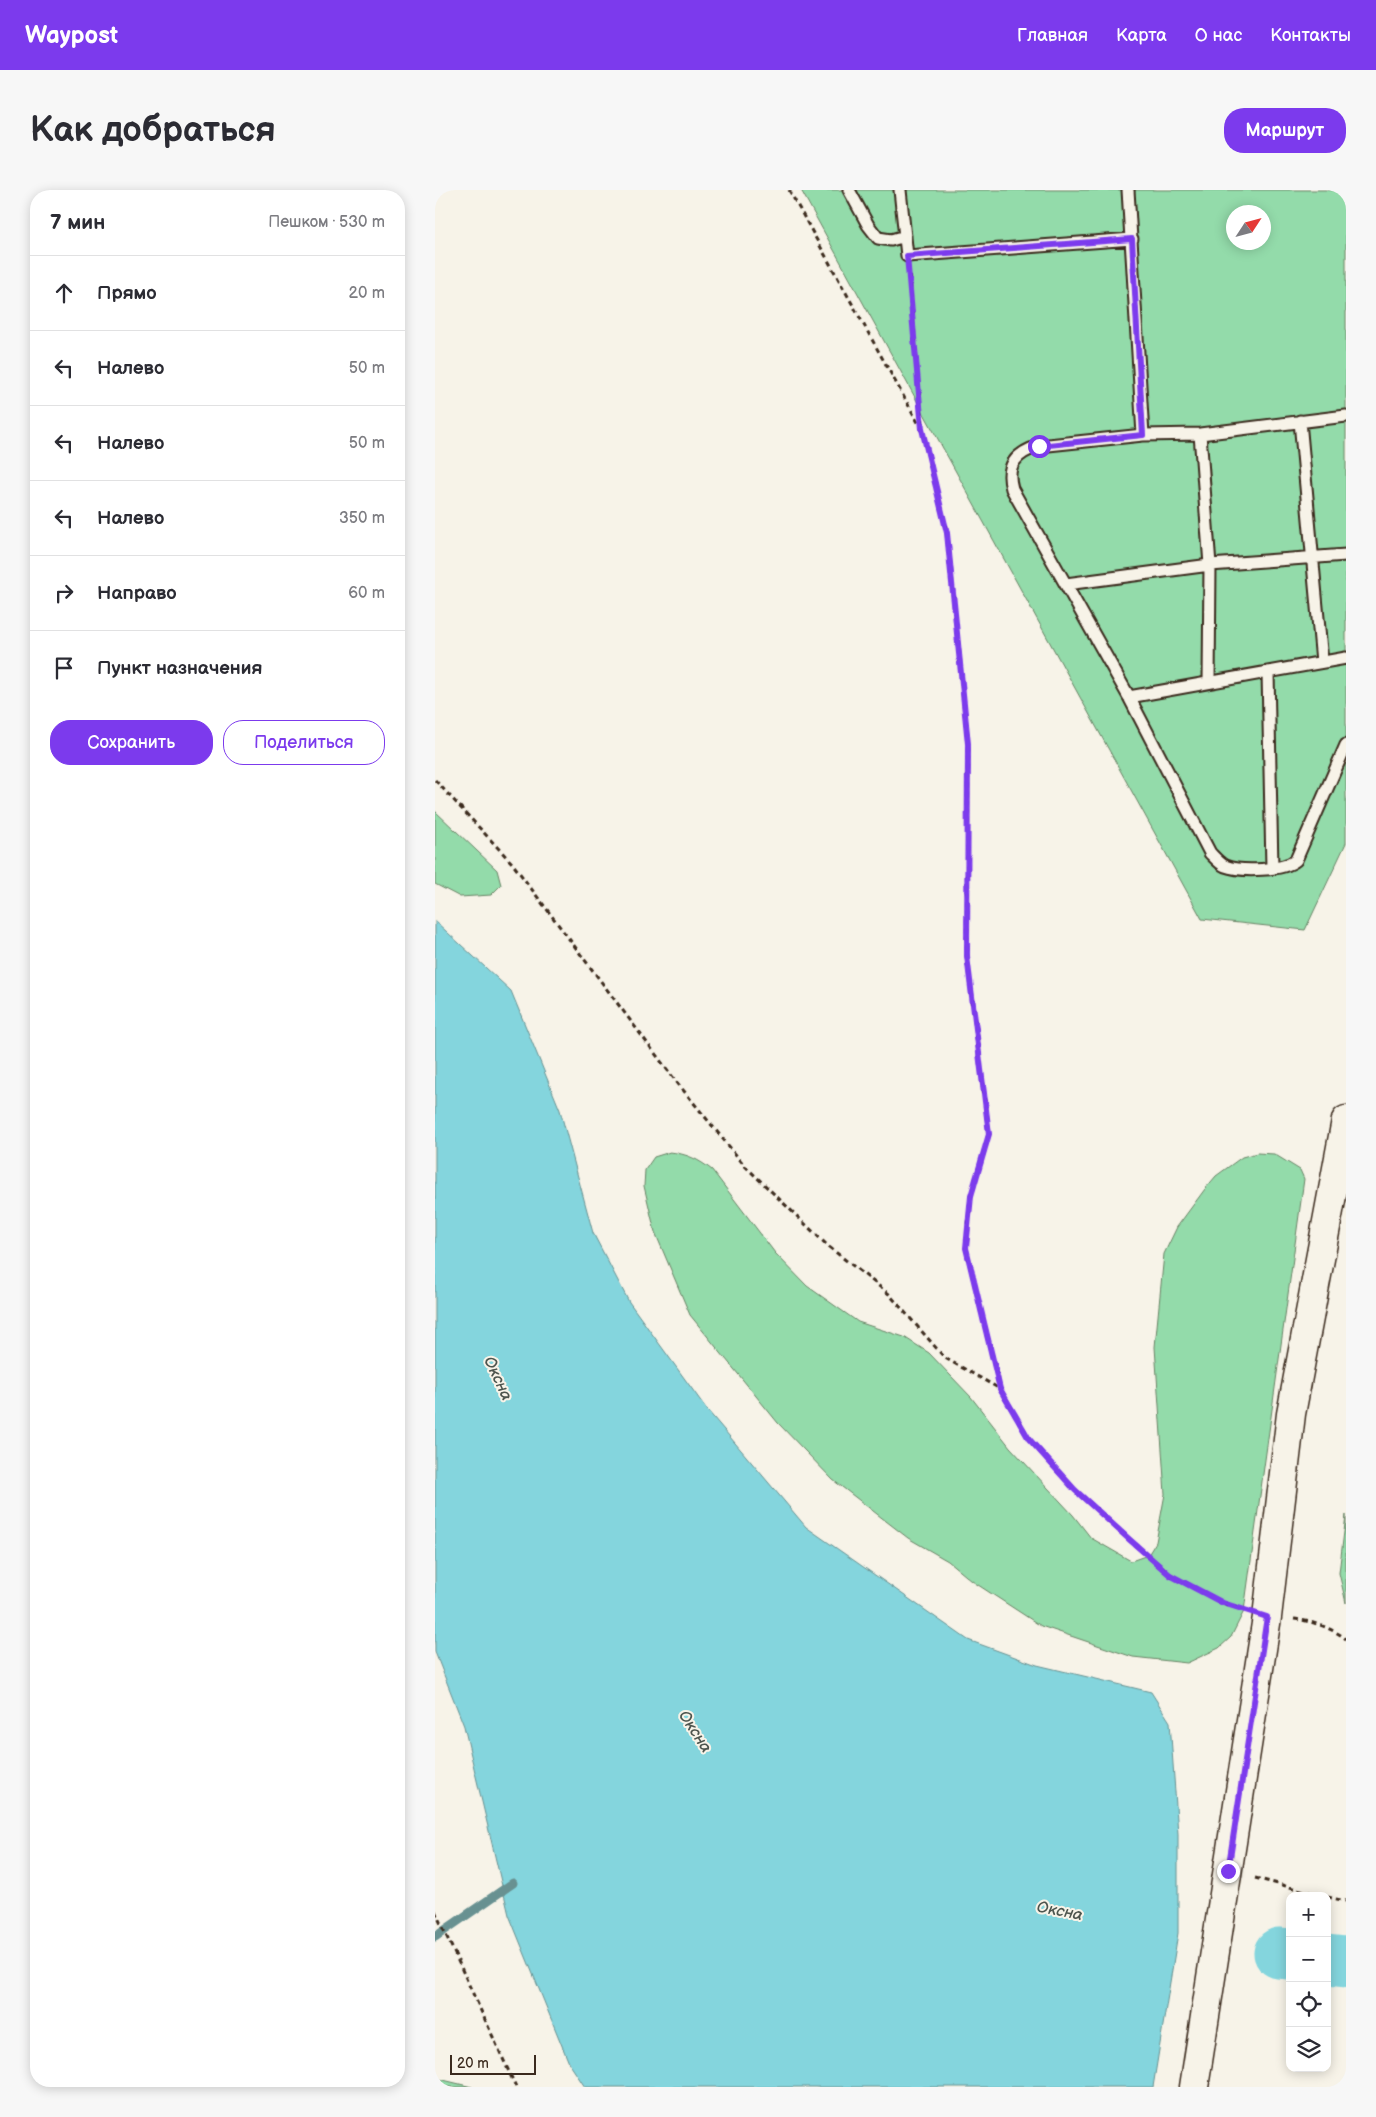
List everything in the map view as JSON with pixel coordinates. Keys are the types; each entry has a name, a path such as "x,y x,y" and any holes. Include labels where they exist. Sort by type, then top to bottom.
{"street":[{"path":"1194,2087 1267,1617 1291,1414 1346,1120"}],"lane":[{"path":"849,190 868,225 878,238 891,240 905,236"},
{"path":"901,190 907,256 1132,239"},
{"path":"1128,190 1143,435"},
{"path":"1346,416 1200,434 1143,435 1039,446 1026,450 1014,460 1010,468 1009,478 1012,489 1129,697 1210,853 1223,865 1239,869 1272,868 1283,867 1296,860 1346,745"},
{"path":"1300,421 1322,662"},
{"path":"1200,434 1210,565 1209,682"},
{"path":"1066,584 1210,565 1346,555"},
{"path":"1129,697 1346,658"},
{"path":"1268,672 1272,868"}],"path":[{"path":"789,190 922,429"},
{"path":"907,256 922,429 947,533 968,744 967,956 989,1134 971,1196 966,1248 1000,1389 1029,1439 1075,1490 1170,1575 1223,1603 1267,1617 1304,1620 1337,1632 1346,1639"},
{"path":"435,780 512,863 675,1080 745,1166 829,1247 889,1294 945,1358 1000,1389"},
{"path":"1228,1871 1310,1892"},
{"path":"1331,1897 1346,1901"},
{"path":"435,1911 516,2087"}],"green space":[{"path":"801,190 1346,190 1346,843 1305,930 1202,919"},
{"path":"435,811 497,870 501,885 491,895 460,897 435,884"},
{"path":"670,1152 692,1158 712,1170 775,1253 807,1286 858,1322 904,1337 929,1353 971,1397 1010,1447 1073,1515 1091,1538 1131,1561 1148,1555 1156,1542 1165,1494 1155,1347 1164,1254 1177,1227 1205,1189 1216,1176 1242,1157 1257,1153 1274,1154 1300,1170 1304,1179 1244,1611 1231,1637 1219,1648 1187,1663 1133,1657 1041,1626 972,1581 948,1561 908,1538 833,1480 778,1423 690,1315 655,1232 644,1186 645,1170 654,1157"},
{"path":"1346,1515 1346,1603 1339,1573"},
{"path":"435,2078 472,2087 435,2087"}],"water":[{"path":"435,921 511,991 560,1110 593,1233 629,1302 708,1411 806,1527 968,1640 1037,1665 1151,1692 1170,1722 1178,1834 1178,1933 1153,2087 585,2087 569,2063 509,1915 464,1726 435,1652"}],"waterway":[{"path":"435,1937 513,1883"},
{"name":"Оксна","path":"1279,1953 1286,1954"},
{"name":"Оксна","path":"1331,1960 1346,1962"}],"route":[{"path":"1039,446 1143,435 1132,239 907,256 922,429 947,533 968,744 967,956 989,1134 971,1196 966,1248 1000,1389 1029,1439 1075,1490 1170,1575 1223,1603 1267,1617 1228,1871"}]}
